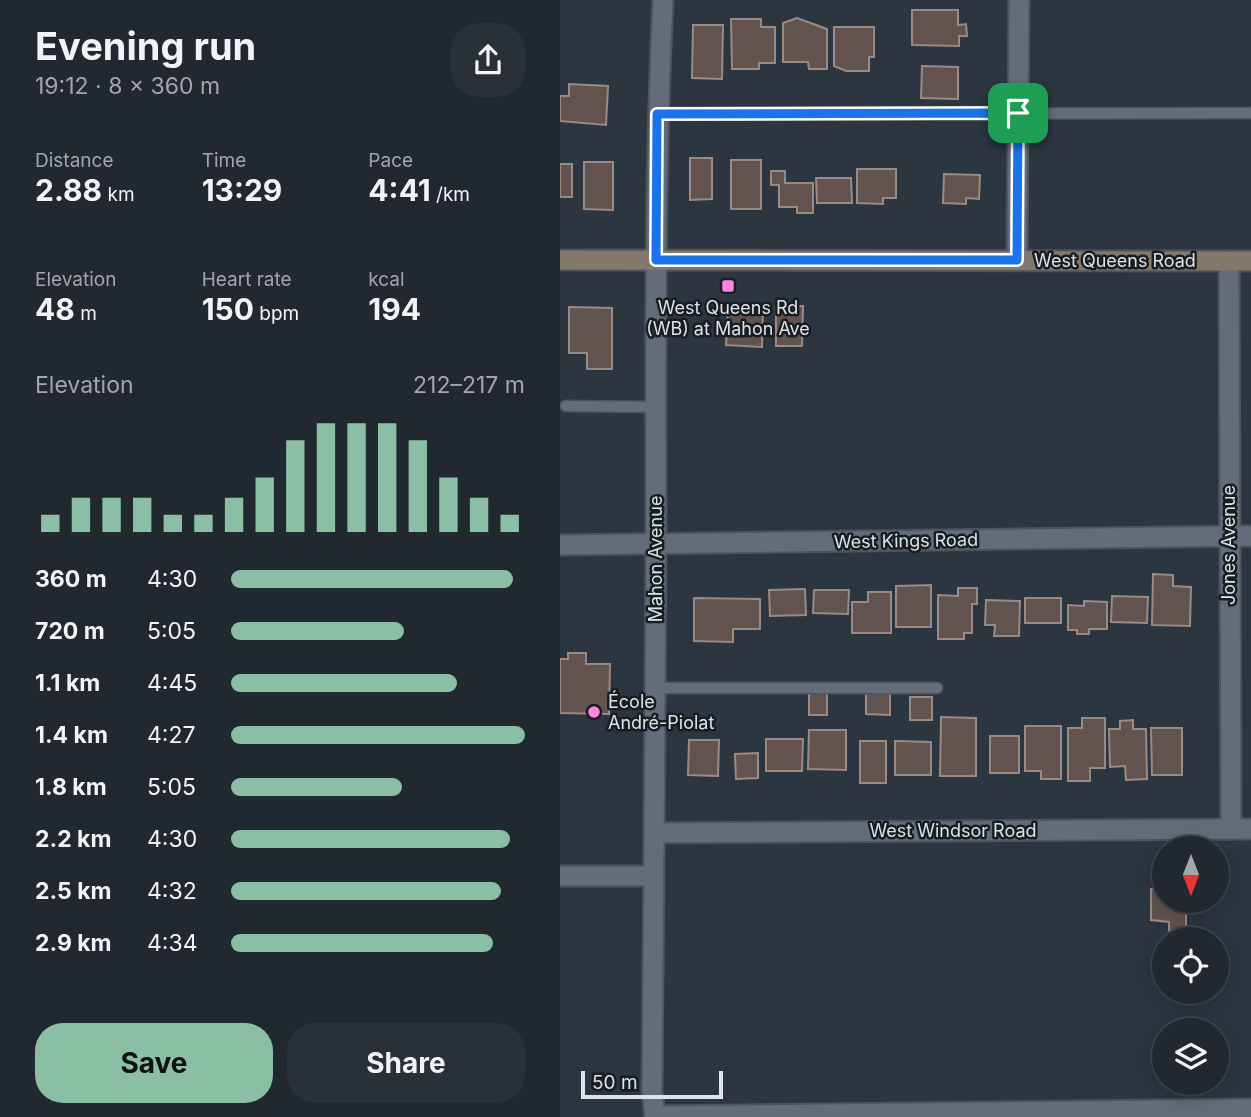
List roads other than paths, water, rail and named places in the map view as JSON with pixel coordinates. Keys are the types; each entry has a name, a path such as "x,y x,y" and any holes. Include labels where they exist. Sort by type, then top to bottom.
{"main road":[{"name":"West Queens Road","path":"560,260 1251,261"}],"street":[{"name":"Mahon Avenue","path":"655,1117 652,1091 657,114 663,0"},
{"path":"1017,260 1019,0"},
{"name":"Jones Avenue","path":"1229,261 1228,536 1241,829"},
{"name":"West Kings Road","path":"560,545 1251,536"},
{"name":"West Windsor Road","path":"655,833 1241,829"},
{"path":"560,876 653,876"},
{"path":"655,1117 1251,1109"}],"lane":[{"path":"657,114 1251,113"},
{"path":"566,406 656,407"},
{"path":"656,688 937,688"}],"place":[{"name":"West Queens Rd (WB) at Mahon Ave","path":"728,286"},
{"name":"École André-Piolat","path":"594,712"}]}
